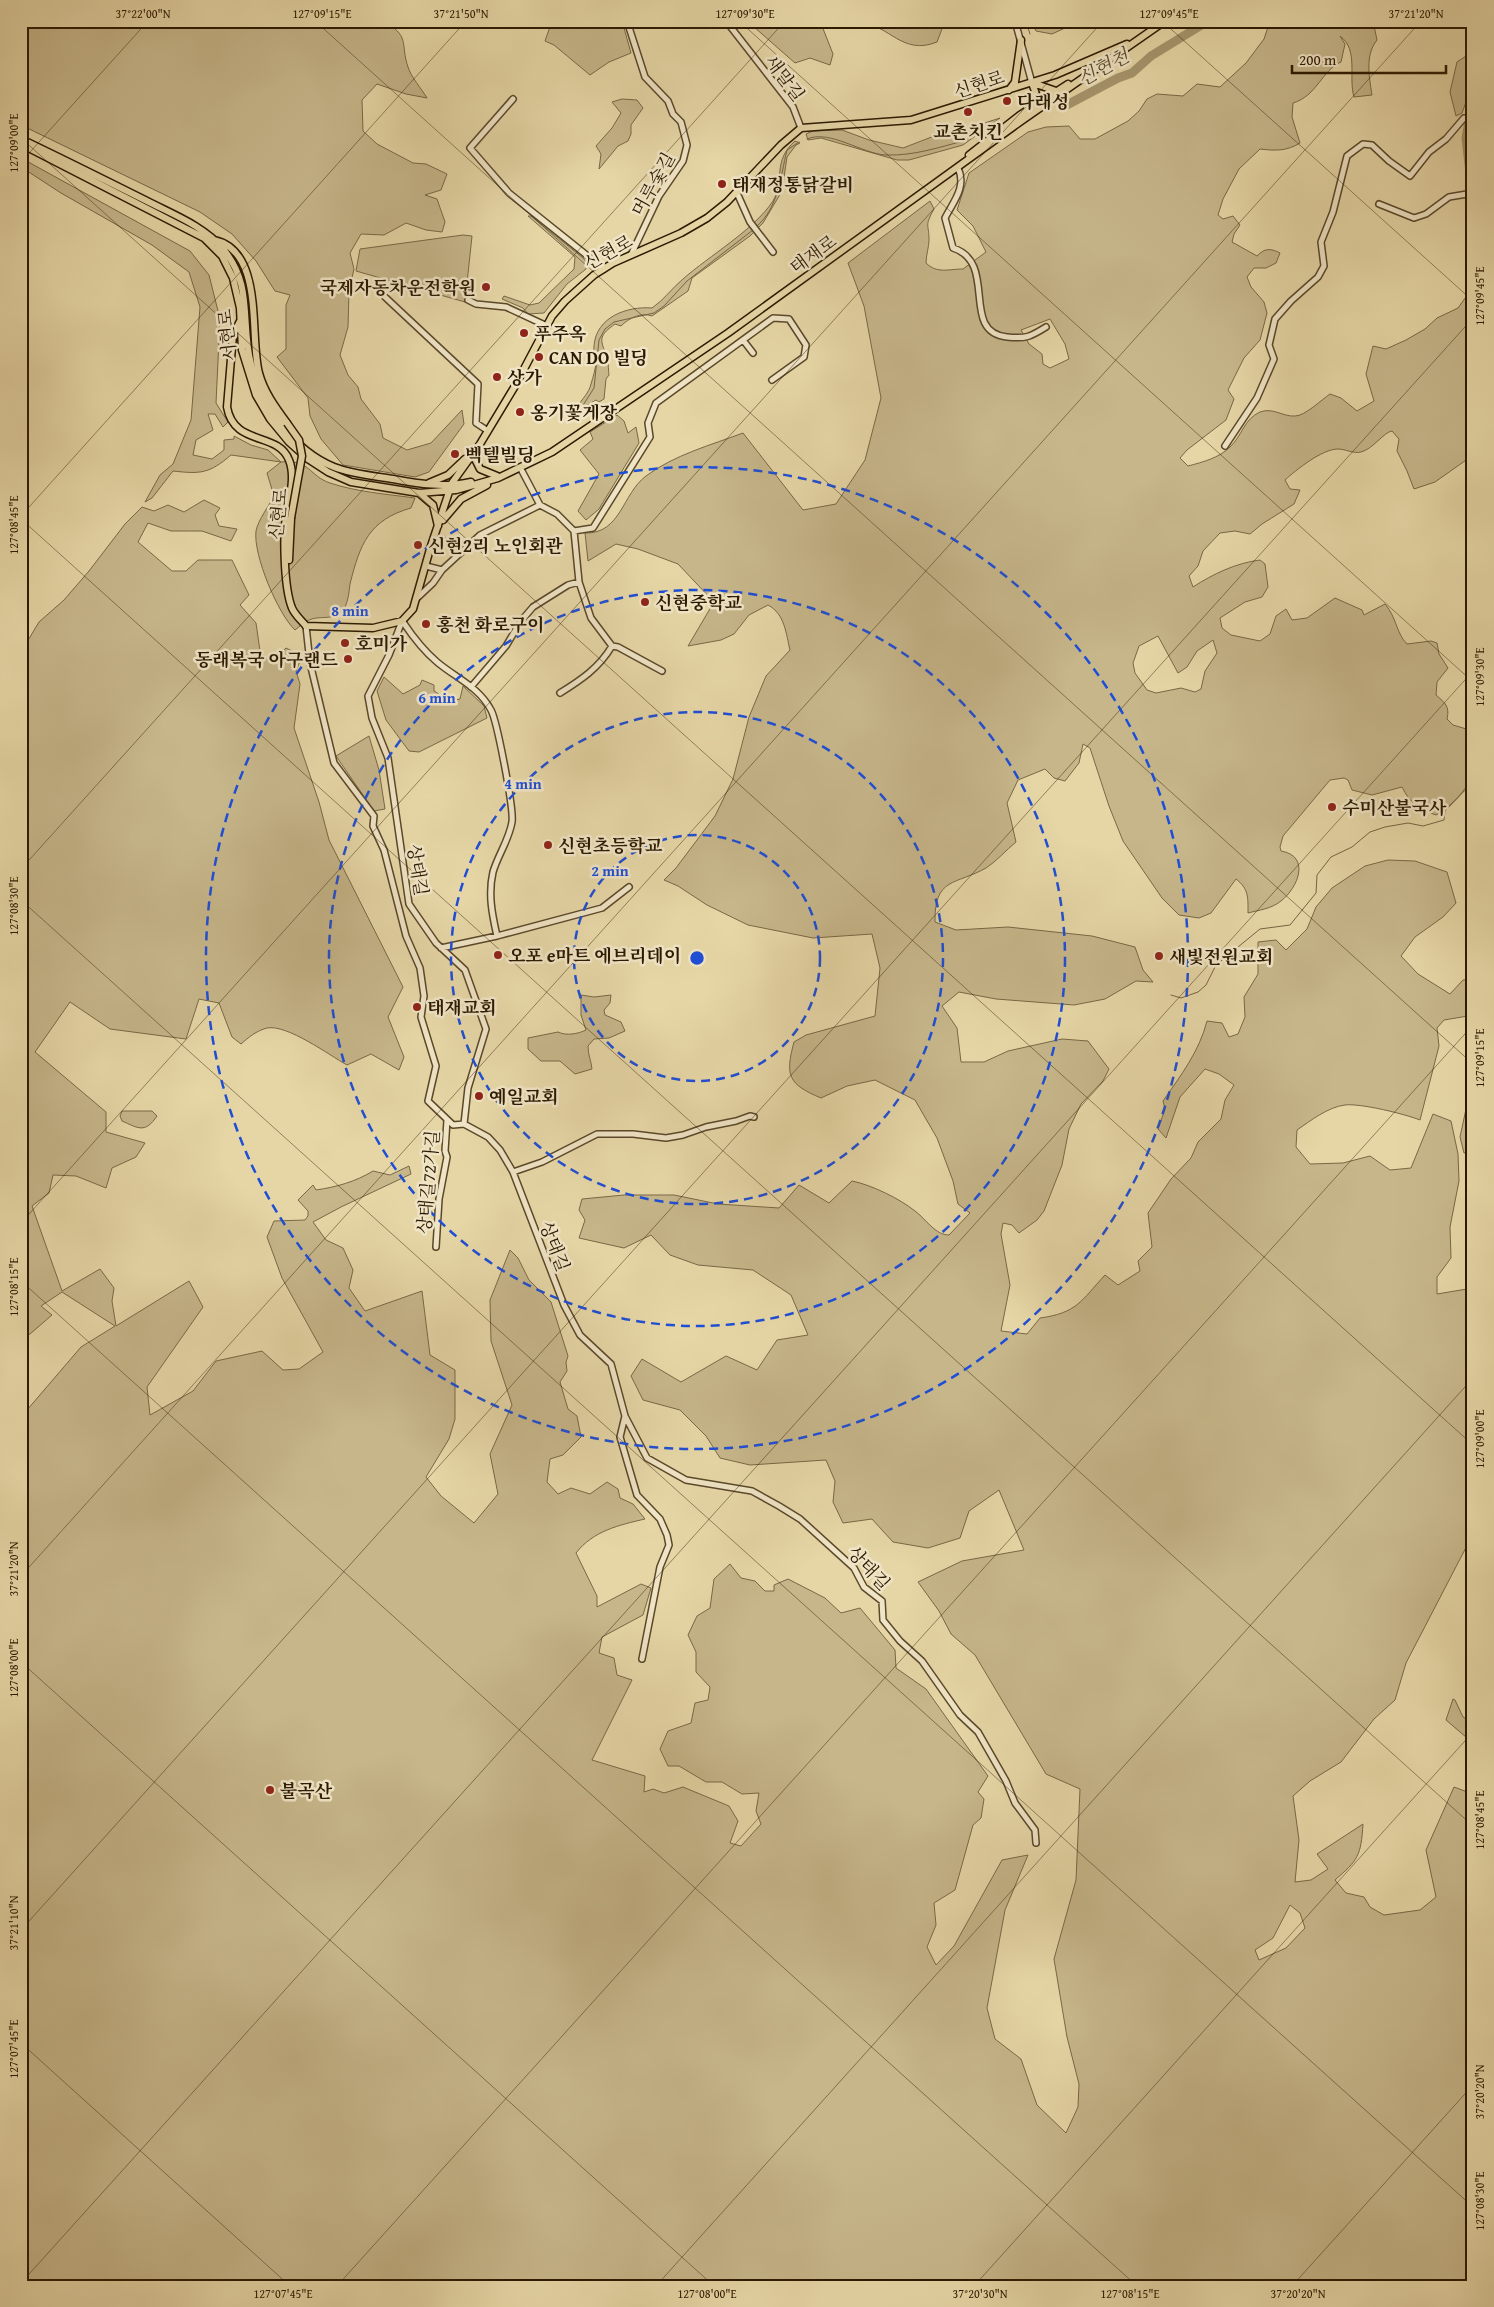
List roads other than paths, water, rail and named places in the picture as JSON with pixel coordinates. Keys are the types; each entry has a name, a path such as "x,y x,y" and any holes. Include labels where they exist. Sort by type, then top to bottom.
{"main road":[{"name":"태재로","path":"465,486 497,477 552,452 728,333 1160,21"},
{"name":"태재로","path":"497,477 541,455 726,330 956,165 1020,115 1059,93 1165,21"},
{"path":"1008,90 1015,82 1021,40"},
{"name":"신현로","path":"402,621 413,609 451,488 488,431 547,326 565,300 604,269 681,233 707,218 737,192 781,145 801,128 911,120 1032,82 1089,61 1127,44"},
{"path":"1032,82 1059,93"},
{"path":"1020,115 1034,100 1036,94 1032,82"},
{"name":"서현로","path":"21,139 205,232 222,248 235,266 245,293 248,352 262,396 292,436 306,450 333,466 422,485 451,488"},
{"name":"서현로","path":"21,144 204,238 222,256 237,290 242,350 256,395 270,418 289,442 308,459 339,478 351,482 419,493 465,486"},
{"name":"신현로","path":"214,240 226,243 239,258 248,276 254,303 254,352 259,375 272,403 299,440 302,456 292,518 288,581"},
{"name":"신현로","path":"240,320 233,335 227,407 228,416 234,426 244,434 281,449 288,457 292,466 286,519 285,555 292,607 306,626"},
{"path":"480,444 476,461 480,469 497,477 506,478"},
{"path":"422,485 440,480 448,475 480,444"},
{"path":"438,527 461,498 522,471 552,452"},
{"path":"419,493 433,505 438,527"},
{"path":"306,626 373,628 402,621"}],"street":[{"name":"머루숯길","path":"627,21 644,76 668,101 673,114 681,122 687,145 683,162 667,182 631,255"},
{"name":"새말길","path":"726,21 751,55 788,99 801,128"},
{"path":"1015,21 1032,82"},
{"path":"513,99 470,148 509,192 604,269"},
{"path":"1225,446 1257,398 1274,359 1270,345 1275,319 1291,301 1318,277 1324,266 1321,242 1333,212 1347,156 1362,144 1372,145 1389,161 1410,176 1416,171 1428,152 1446,139 1464,118 1473,118"},
{"path":"958,168 962,176 962,183 944,218 953,248 962,251 978,276 979,302 986,328 997,336 1029,338 1046,327"},
{"path":"1379,204 1414,218 1426,214 1449,196 1466,194 1473,190"},
{"path":"737,192 750,222 773,252"},
{"path":"386,297 478,384 476,423 488,431"},
{"path":"468,300 476,304 506,307 547,326"},
{"path":"574,531 593,528 650,437 648,423 656,403 773,318 790,319 806,345 804,357 772,380"},
{"path":"743,340 753,353"},
{"path":"522,471 540,505 557,514 574,531 579,582 592,618 612,646 618,647 662,671"},
{"path":"416,599 433,583 442,570 480,535 540,505"},
{"path":"426,566 442,570"},
{"path":"471,687 506,646 521,620 533,606 568,585 579,582"},
{"path":"402,621 424,650 484,697 492,712 509,790 513,820 507,842 494,871 490,899 497,936"},
{"name":"상태길","path":"402,621 392,648 368,696 372,718 388,758 404,881 409,904 441,948 465,970 486,1029 468,1088 464,1124 488,1137 500,1150 513,1172 564,1305 580,1335 611,1364 625,1416 647,1458 686,1480 752,1491 800,1519 854,1568 864,1586 882,1601 883,1620 900,1641 922,1660 960,1715 978,1732 1006,1781 1015,1803 1035,1830 1036,1843"},
{"path":"306,626 310,663 334,763 374,816 373,826 384,850 406,936 420,968 424,996 421,1017 436,1066 428,1101 453,1125 464,1124"},
{"path":"560,693 582,681 604,660 612,646"},
{"path":"441,948 497,936 602,908 629,887"},
{"path":"401,914 414,911"},
{"path":"513,1172 555,1156 597,1134 634,1134 666,1138 683,1136 694,1130 750,1116 754,1117"},
{"name":"상태길72가길","path":"436,1247 439,1199 447,1157 445,1151 447,1120"},
{"name":"상태길","path":"625,1416 620,1437 637,1495 660,1519 669,1545 660,1567 642,1659"}],"waterway":[{"path":"1026,21 1030,34"},
{"name":"신현천","path":"1063,107 1118,78 1132,73 1151,56 1208,21"},
{"name":"신현천","path":"1473,99 1466,138 1470,173 1473,177"},
{"path":"807,139 816,137 836,139 867,151 886,155 917,153 967,140"},
{"path":"756,227 770,210 778,192 787,150 799,142"},
{"path":"580,410 594,388 599,340 605,329 614,322 654,313 664,306 687,281 753,230"},
{"path":"1171,995 1181,998 1198,992 1206,985 1216,965 1260,929 1290,925 1316,893 1317,875 1331,857 1352,847 1370,832 1385,827 1408,823 1423,826 1444,820 1445,811 1473,782"}],"place":[{"name":"다래성","path":"1007,101"},
{"name":"교촌치킨","path":"968,112"},
{"name":"태재정통닭갈비","path":"722,184"},
{"name":"국제자동차운전학원","path":"486,287"},
{"name":"푸주옥","path":"524,333"},
{"name":"CAN DO 빌딩","path":"539,357"},
{"name":"상가","path":"497,377"},
{"name":"옹기꽃게장","path":"520,412"},
{"name":"벡텔빌딩","path":"455,454"},
{"name":"신현2리 노인회관","path":"418,545"},
{"name":"신현중학교","path":"645,602"},
{"name":"홍천 화로구이","path":"426,624"},
{"name":"호미가","path":"345,643"},
{"name":"동래복국 아구랜드","path":"348,659"},
{"name":"수미산불국사","path":"1332,807"},
{"name":"신현초등학교","path":"548,845"},
{"name":"오포 e마트 에브리데이","path":"498,955"},
{"name":"새빛전원교회","path":"1159,956"},
{"name":"태재교회","path":"417,1007"},
{"name":"예일교회","path":"479,1096"},
{"name":"불곡산","path":"270,1790"}]}
